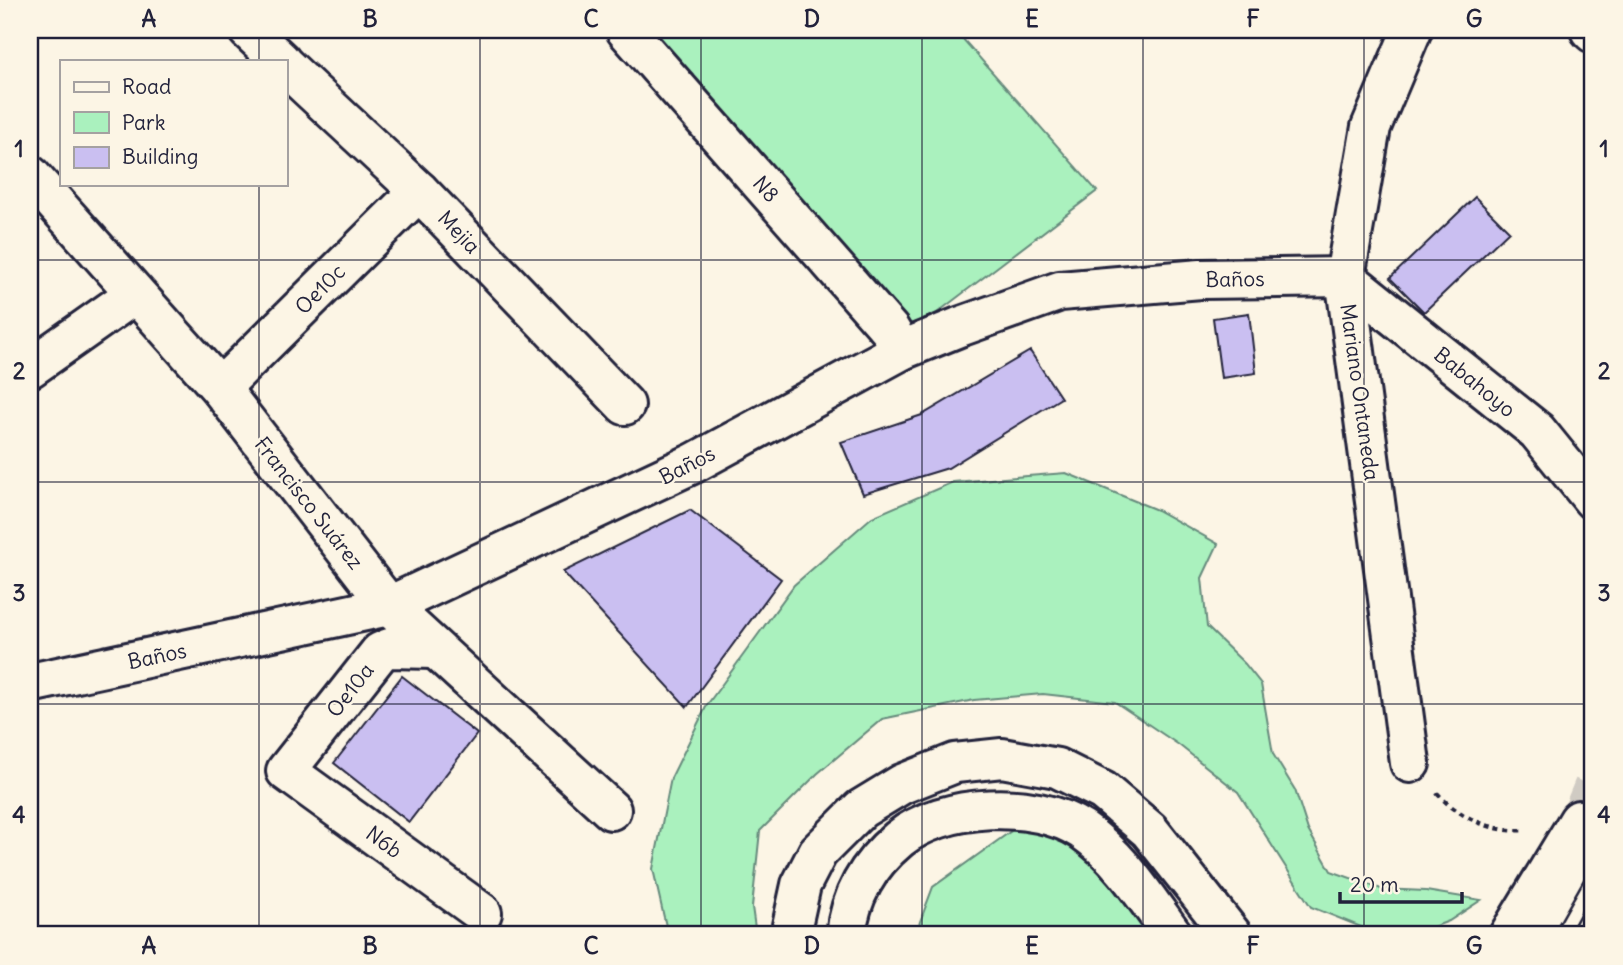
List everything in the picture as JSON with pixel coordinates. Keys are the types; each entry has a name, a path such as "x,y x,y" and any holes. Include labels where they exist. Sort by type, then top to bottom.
{"street":[{"path":"248,30 280,60"},
{"name":"N8","path":"626,30 890,330 902,350"},
{"name":"Mariano Ontaneda","path":"1410,763 1345,277 1371,127 1412,30"},
{"name":"Mejia","path":"287,68 419,191 625,405"},
{"name":"Francisco Suárez","path":"30,175 220,388 389,606 611,810"},
{"name":"Oe10c","path":"220,388 419,191"},
{"name":"Baños","path":"30,683 389,606 694,463 902,350 1059,292 1201,279 1345,277"},
{"name":"Babahoyo","path":"1345,277 1537,431 1593,500"},
{"path":"30,368 135,293"},
{"name":"Oe10a","path":"286,771 380,652 389,648 434,649"},
{"path":"790,935 801,885 818,852 861,809 902,784 956,763 1002,758 1057,768 1103,791 1149,830 1232,935"},
{"name":"N6b","path":"286,771 482,913"},
{"path":"846,935 847,923 859,887 873,864 901,838 931,822 973,810 1014,809 1055,817 1082,830 1119,861 1173,935"},
{"path":"1509,935 1536,891 1586,830"},
{"path":"1480,935 1536,891"}],"lane":[{"path":"1539,935 1586,830"},
{"path":"1582,935 1593,915"}],"path":[{"path":"1410,763 1446,802 1478,822 1506,832 1534,829"}],"green space":[{"path":"629,30 955,30 1097,191 908,335"},
{"path":"1066,473 1157,510 1218,544 1202,578 1207,627 1245,664 1261,684 1273,754 1295,790 1308,830 1331,871 1381,889 1426,891 1481,900 1449,921 1412,935 1381,935 1311,907 1238,792 1179,745 1115,702 1043,694 974,700 882,719 817,774 760,831 752,907 756,935 668,935 653,869 671,778 707,705 794,585 872,517 953,482"},
{"path":"1021,824 1061,832 1102,859 1150,935 915,935 933,887"}],"building":[{"path":"1475,197 1509,231 1424,312 1390,278"},
{"path":"1249,313 1256,373 1221,378 1213,318"},
{"path":"1030,351 1061,398 948,468 863,494 841,442 922,415"},
{"path":"690,510 781,579 687,707 563,572"},
{"path":"402,676 477,734 409,822 334,763"}],"tunnel":[{"path":"1579,820 1593,786"}]}
